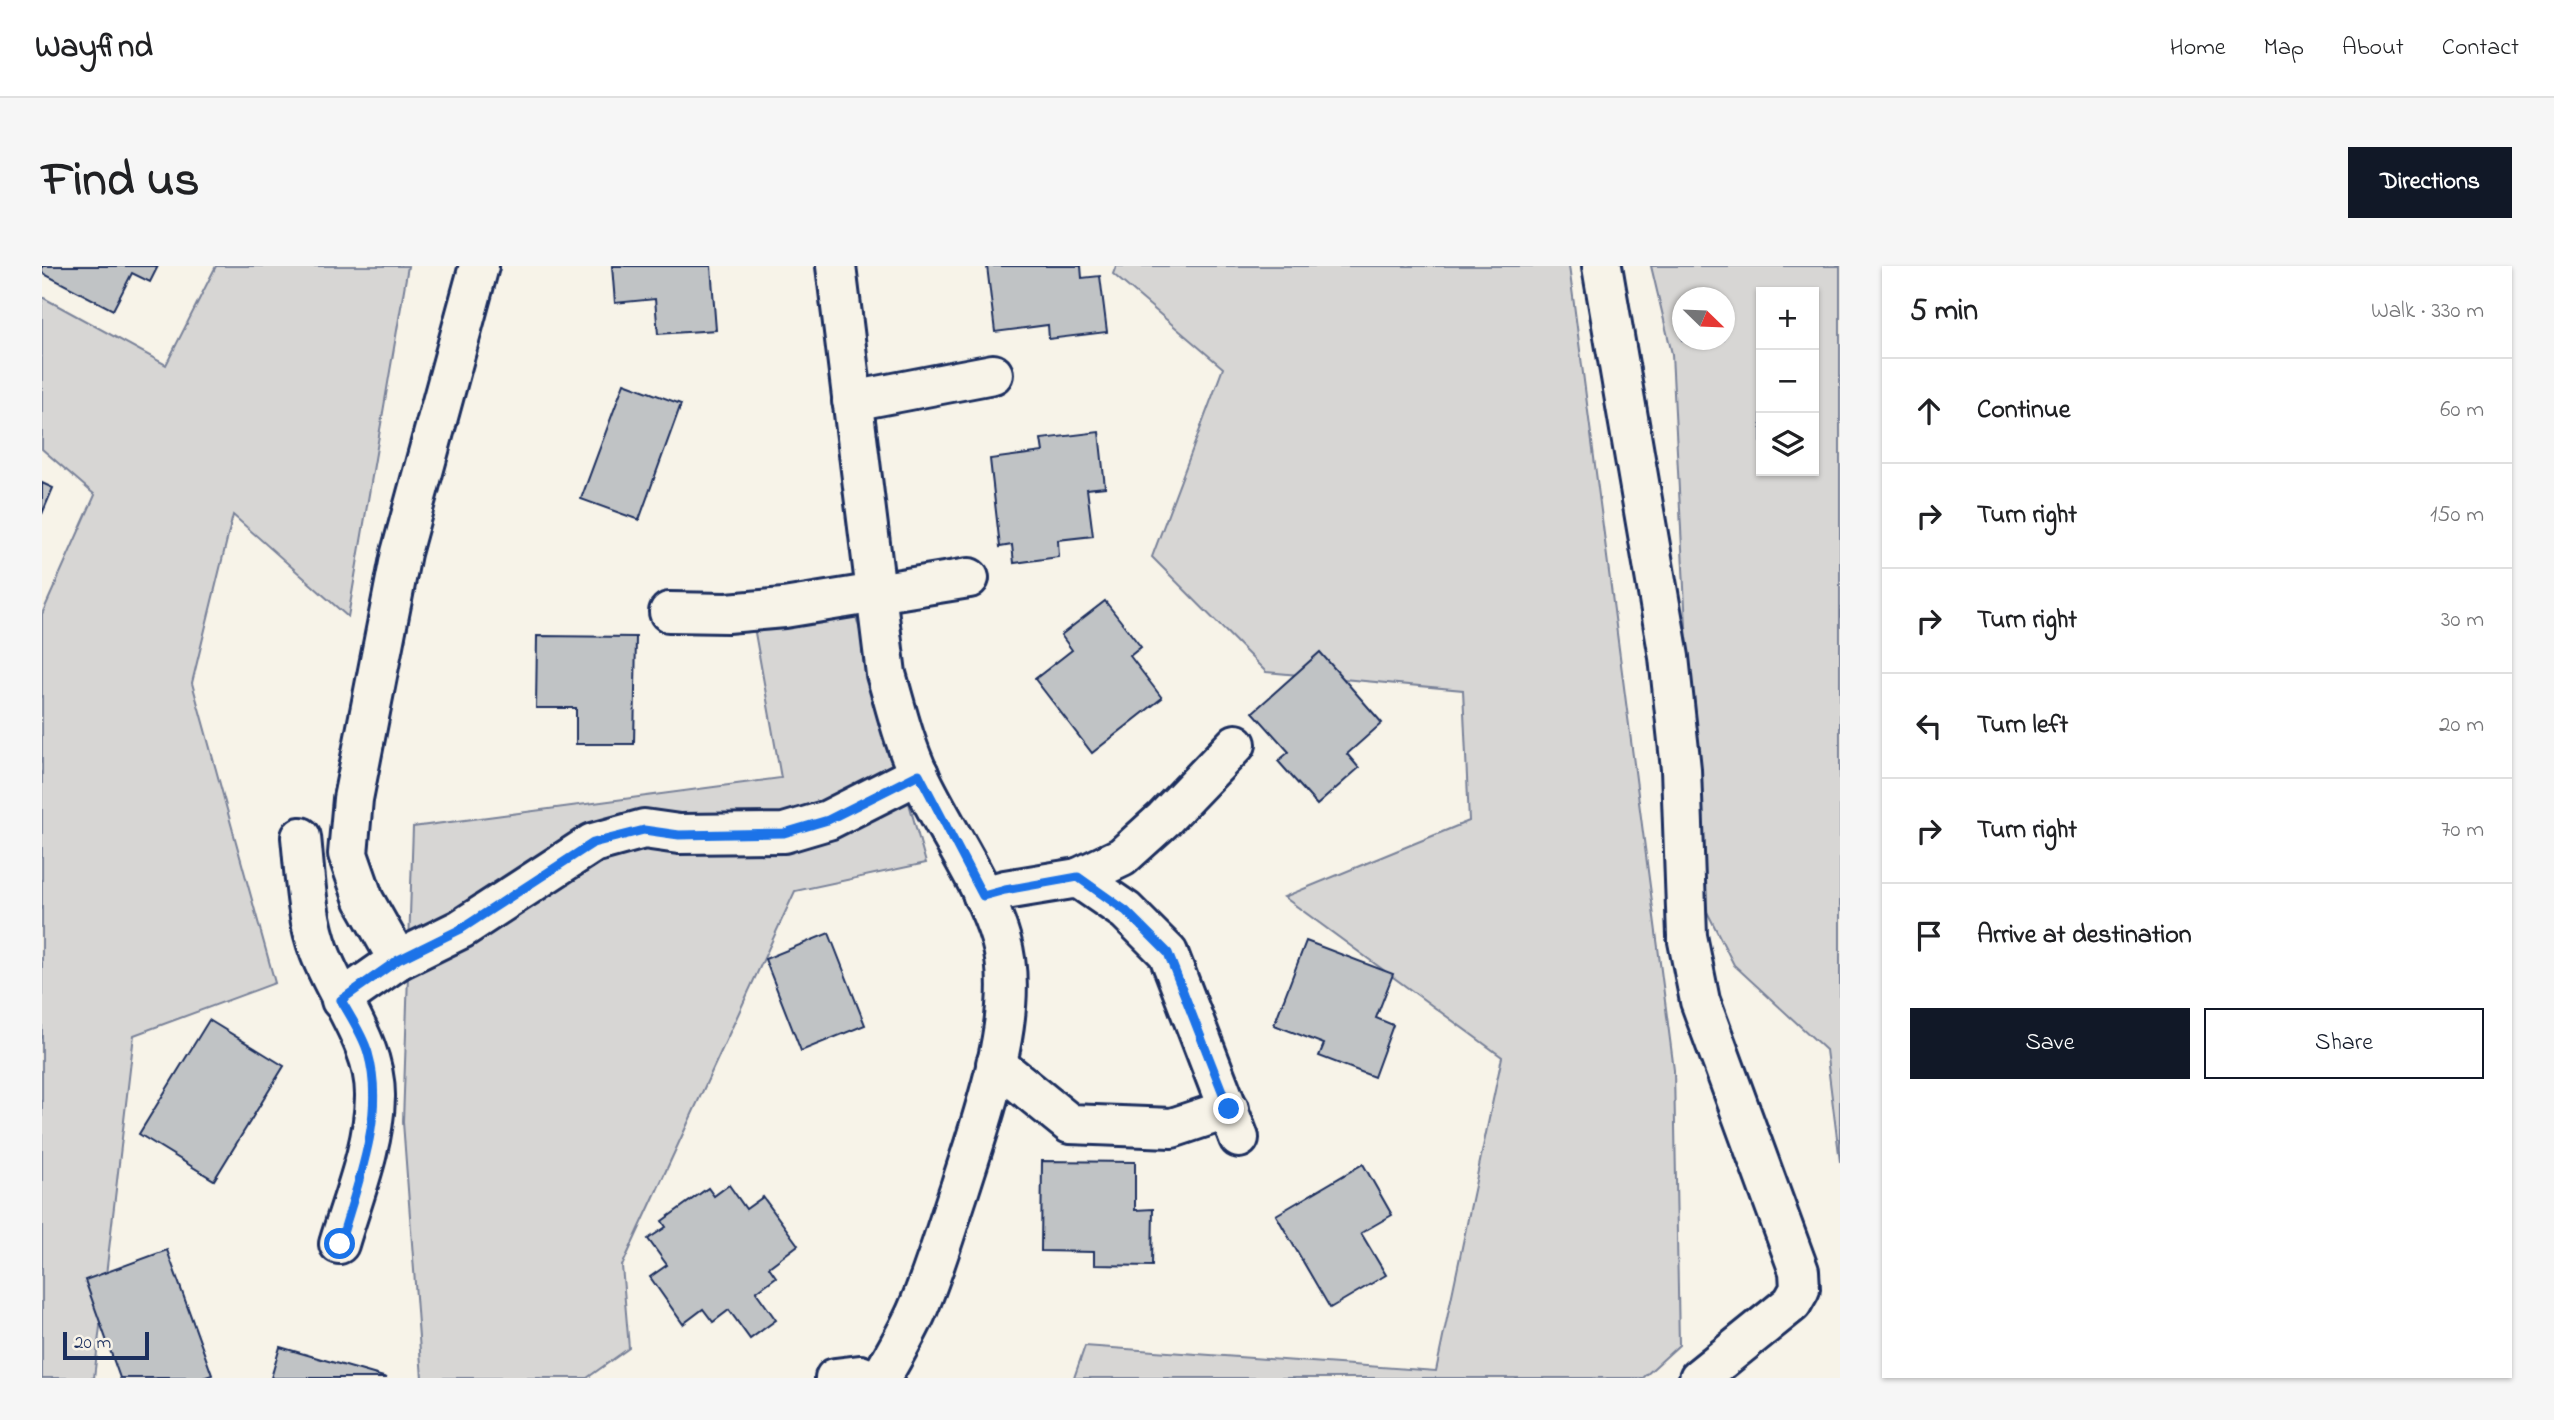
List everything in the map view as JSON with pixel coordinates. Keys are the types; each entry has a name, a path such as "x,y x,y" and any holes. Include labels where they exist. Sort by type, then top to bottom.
{"street":[{"path":"398,960 364,900 348,854 353,799 401,553 479,266"},
{"path":"836,266 887,674 901,727 919,774 983,896 1002,941 1007,992 996,1064 942,1242 916,1312 881,1378"},
{"path":"1602,266 1669,657 1681,769 1687,936 1700,1001 1800,1271 1800,1289 1792,1303 1699,1378"},
{"path":"852,401 993,373"},
{"path":"669,612 727,613 784,608 969,578"},
{"path":"983,896 1078,877 1122,857 1164,819 1236,744"},
{"path":"341,1000 398,960 461,929 593,843 644,830 679,835 784,833 828,820 919,774"},
{"path":"301,837 312,925 319,951 368,1051 375,1096 367,1149 340,1244"},
{"path":"996,1064 1070,1124 1172,1128 1234,1123 1168,953 1126,911 1078,877"},
{"path":"835,1378 860,1375 868,1378"}],"shaded area":[{"path":"216,266 408,266 348,617 233,515 192,683 275,983 134,1035 94,1378 42,1378 42,614 95,495 42,449 42,297 166,365"},
{"path":"1116,266 1569,266 1674,1070 1679,1345 1643,1378 1074,1378 1085,1346 1436,1371 1502,1057 1284,897 1469,821 1463,690 1266,672 1152,557 1223,368 1113,274"},
{"path":"1651,266 1840,266 1840,1162 1826,1050 1734,965 1700,898 1672,354"},
{"path":"855,613 926,863 795,891 622,1266 629,1348 587,1378 422,1378 403,1122 413,827 781,778 754,627"}],"building":[{"path":"42,266 158,266 150,282 132,273 113,310 42,273"},
{"path":"612,266 711,266 716,330 658,334 655,299 615,303"},
{"path":"987,266 1081,266 1082,278 1100,276 1107,332 1049,339 1048,325 995,332"},
{"path":"624,383 681,404 639,520 581,499"},
{"path":"1099,432 1105,487 1087,489 1093,536 1058,540 1059,557 1014,563 1012,545 1000,547 990,459 1043,452 1041,439"},
{"path":"42,483 53,488 42,514"},
{"path":"1105,601 1141,647 1130,656 1162,698 1092,753 1035,679 1072,650 1061,635"},
{"path":"537,636 636,637 634,744 576,744 576,708 536,708"},
{"path":"1320,652 1382,723 1347,754 1359,768 1317,805 1278,761 1289,752 1253,712"},
{"path":"829,933 865,1025 801,1051 765,959"},
{"path":"1306,941 1393,974 1376,1018 1393,1025 1374,1077 1319,1056 1324,1044 1274,1025"},
{"path":"209,1020 284,1066 214,1180 139,1134"},
{"path":"1042,1161 1135,1162 1135,1210 1153,1209 1152,1266 1094,1265 1094,1252 1041,1251"},
{"path":"1363,1164 1392,1215 1361,1233 1386,1275 1330,1308 1276,1215"},
{"path":"729,1185 746,1209 763,1197 798,1245 769,1267 776,1277 756,1292 776,1320 750,1339 729,1310 713,1322 703,1309 683,1324 650,1277 667,1265 648,1239 666,1227 662,1221 708,1188 714,1196"},
{"path":"167,1250 212,1375 203,1378 120,1378 85,1280"},
{"path":"280,1347 387,1378 271,1378"}],"route":[{"path":"340,1244 367,1149 375,1096 368,1051 341,1000 398,960 461,929 593,843 644,830 679,835 784,833 828,820 919,774 983,896 1078,877 1126,911 1168,953 1229,1109"}]}
